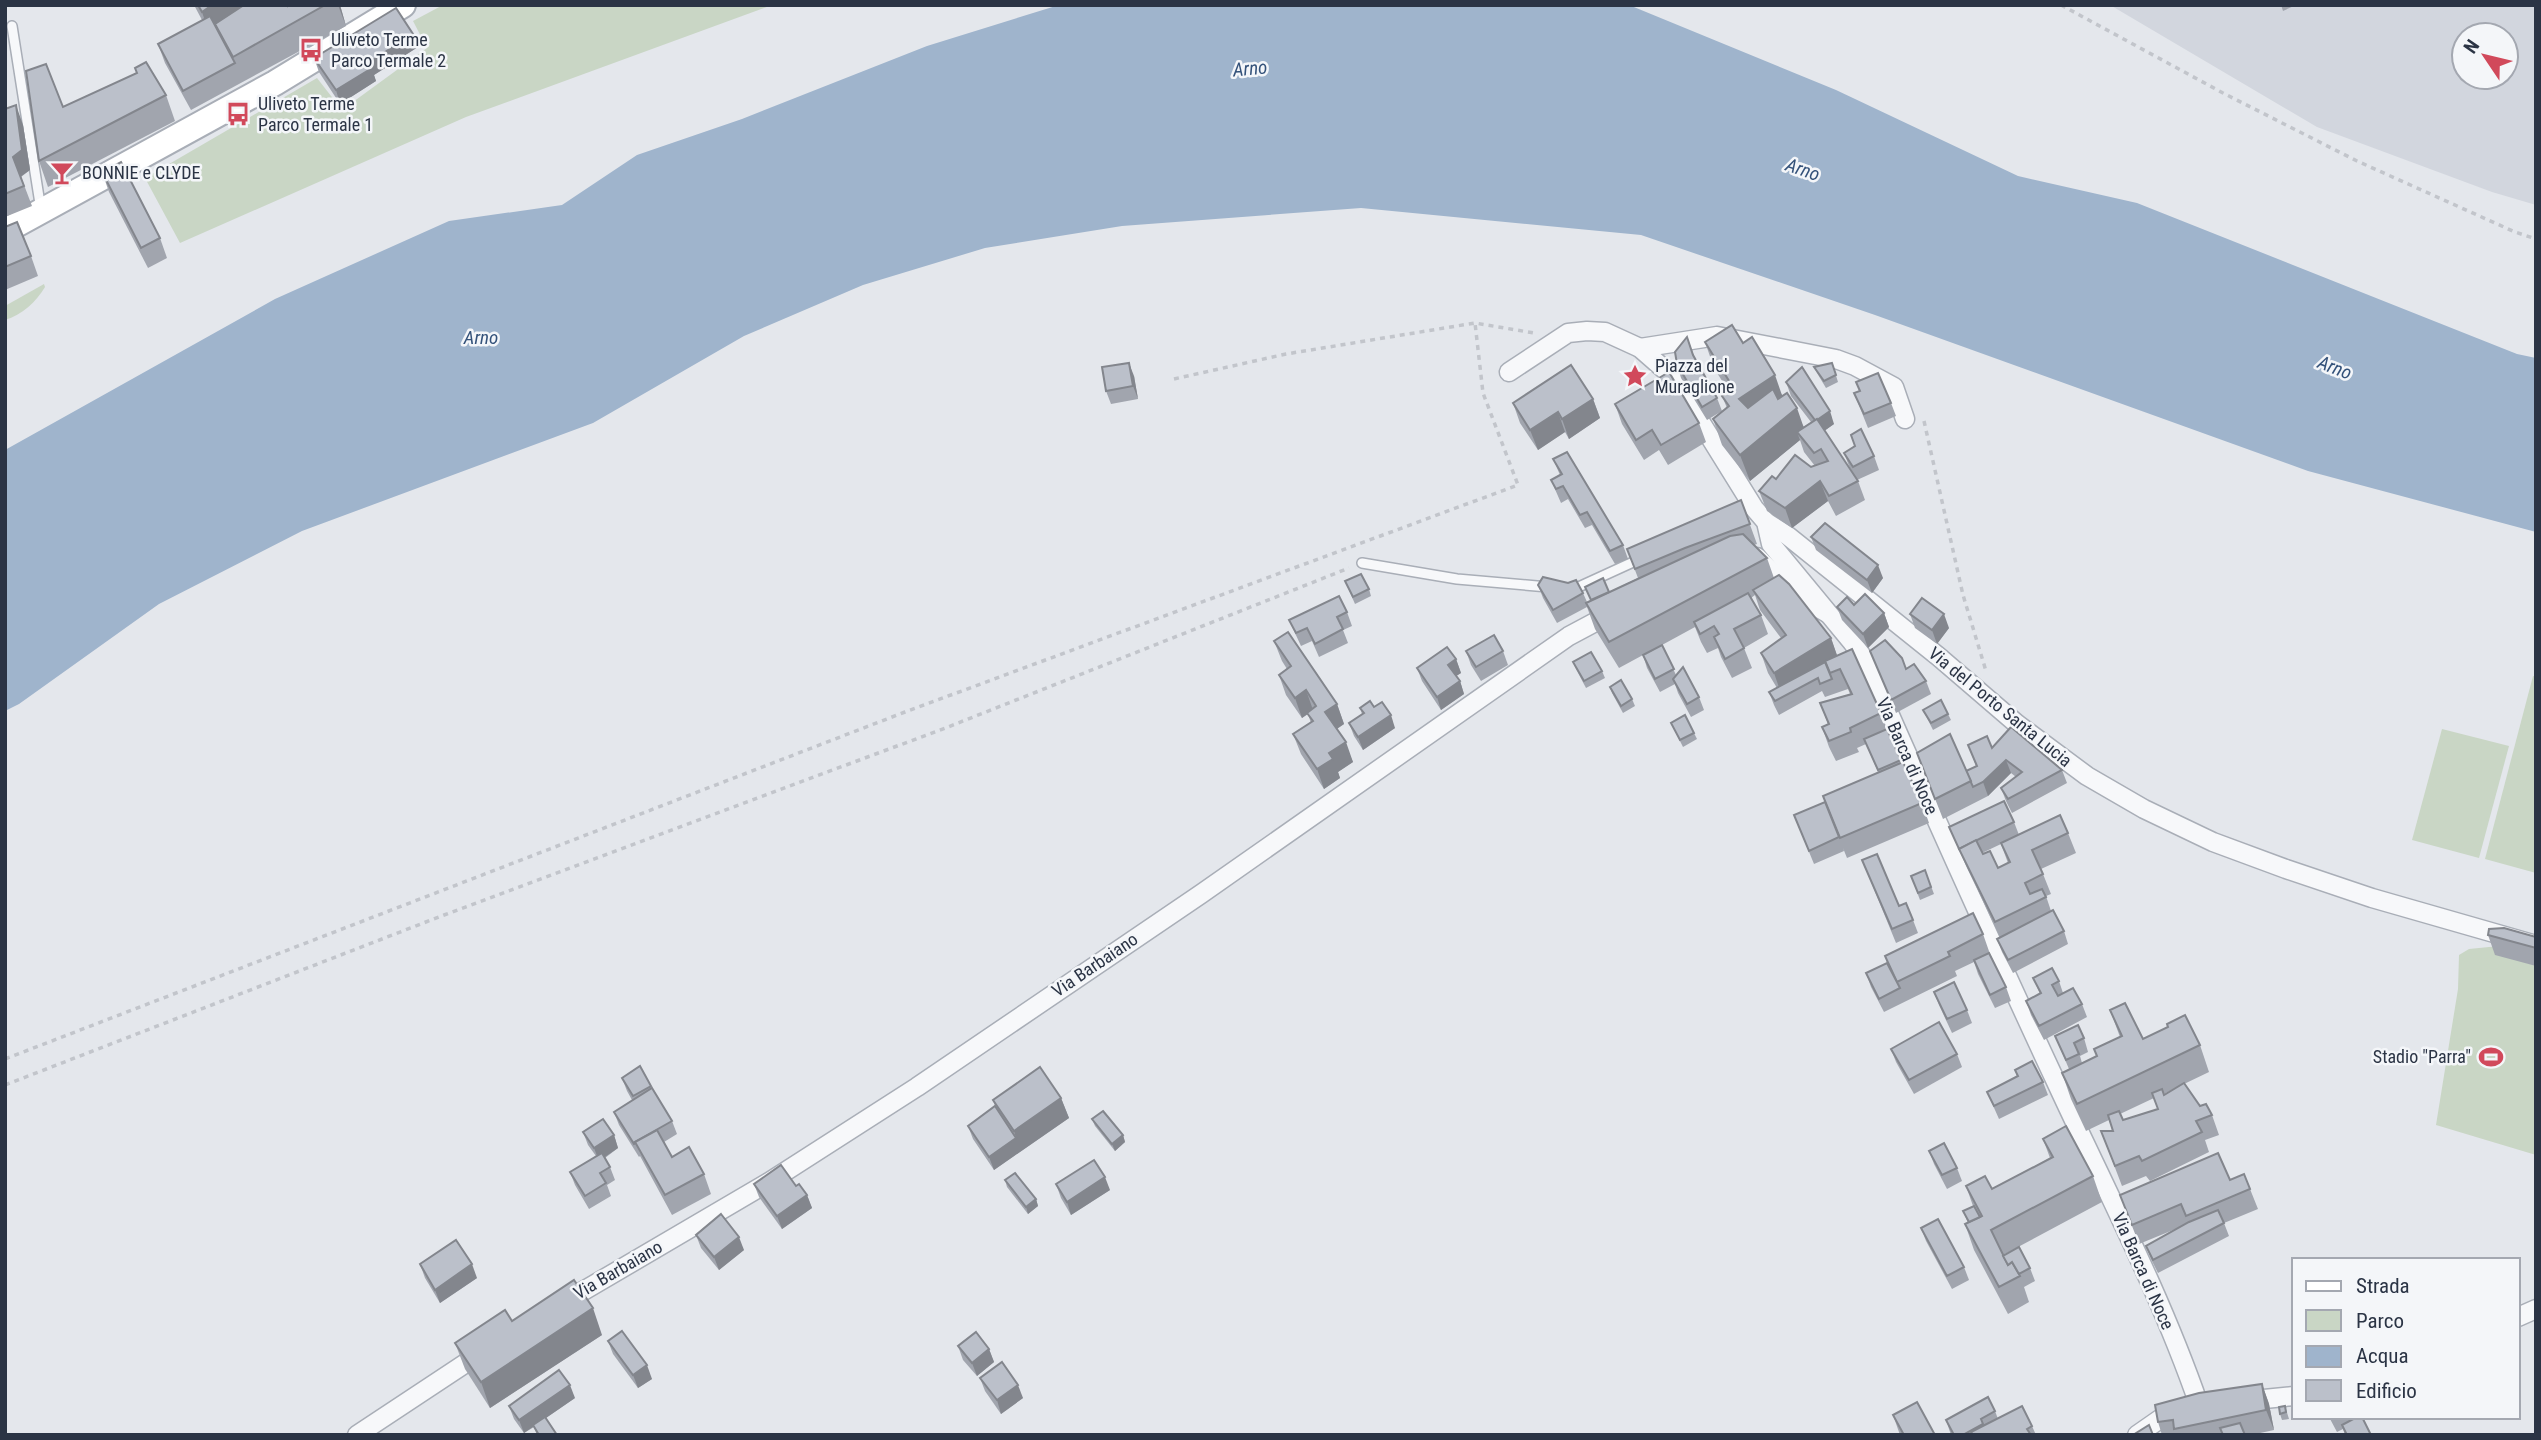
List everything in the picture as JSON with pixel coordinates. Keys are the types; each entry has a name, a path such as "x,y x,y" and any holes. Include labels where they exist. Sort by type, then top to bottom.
{"main road":[{"path":"5,231 275,83 403,5"}],"street":[{"path":"1509,372 1567,333 1605,332 1640,348 1717,336 1836,359 1855,366 1894,387 1905,419"},
{"name":"Via Barca di Noce","path":"1640,348 1672,376 1771,544 1853,642 1867,663 1975,909 2185,1363 2199,1405"},
{"name":"Via del Porto Santa Lucia","path":"1754,515 1788,536 1939,657 2017,724 2087,776 2144,809 2213,842 2286,869 2372,898 2536,945"},
{"path":"1744,556 1753,553 1794,594 1827,613"},
{"name":"Via Barbaiano","path":"550,1310 769,1182 917,1087 1569,636 1627,606"},
{"path":"2520,1316 2536,1309"},
{"path":"357,1435 497,1343"},
{"path":"2137,1435 2175,1411 2199,1405 2292,1396"}],"lane":[{"path":"12,26 41,212"},
{"path":"1362,563 1457,579 1574,591 1657,551"}],"path":[{"path":"2061,5 2223,93 2357,161 2536,239"},
{"path":"1174,379 1286,354 1475,323 1557,338"},
{"path":"5,1059 893,716 1518,485 1483,393 1475,323"},
{"path":"1922,411 1963,595 1987,677"},
{"path":"5,1085 444,915 948,727 1362,563"}],"shaded area":[{"path":"2110,5 2536,5 2536,205 2492,192 2317,127"}],"green space":[{"path":"443,5 772,5 466,117 180,243 145,178 317,78 342,110 427,48 413,21"},
{"path":"44,284 45,287 33,303 5,320 5,306"},
{"path":"2533,676 2536,677 2536,873 2485,859"},
{"path":"2442,729 2509,746 2479,858 2412,840"},
{"name":"Stadio \"Parra\"","path":"2509,945 2536,952 2536,1155 2436,1125 2458,989 2459,955 2469,949"}],"water":[{"name":"Arno","path":"1059,5 1629,5 1836,90 2018,176 2137,203 2517,354 2536,358 2536,532 2308,471 1875,315 1641,235 1361,208 1122,226 985,248 863,285 744,336 593,423 302,531 159,604 19,704 5,711 5,450 275,299 449,221 562,205 637,155 742,119 927,46"}],"building":[{"path":"198,5 212,5 202,12"},
{"path":"244,5 325,5 233,57 215,24"},
{"path":"396,8 413,34 368,63 372,68 336,90 314,58"},
{"path":"210,16 235,63 183,91 158,44"},
{"path":"146,62 166,95 39,161 26,71 46,64 63,107 137,73 135,68"},
{"path":"16,105 22,150 13,157 24,186 5,194 5,109"},
{"path":"121,162 160,238 141,248 102,172"},
{"path":"17,222 31,256 5,267 5,227"},
{"path":"1732,325 1743,343 1752,337 1775,375 1739,399 1748,408 1773,389 1778,399 1787,393 1797,408 1740,455 1713,419 1729,406 1722,396 1734,389 1705,342"},
{"path":"1687,337 1693,355 1717,398 1702,407 1677,364 1675,352"},
{"path":"1129,363 1133,386 1106,391 1102,367"},
{"path":"1832,363 1836,375 1824,381 1814,367"},
{"path":"1571,365 1593,399 1562,419 1558,412 1530,430 1513,403"},
{"path":"1802,367 1830,411 1817,420 1786,382"},
{"path":"1669,372 1699,423 1661,445 1652,430 1636,440 1615,404"},
{"path":"1878,373 1891,403 1864,414 1854,393 1860,391 1856,382"},
{"path":"1817,419 1858,481 1829,496 1820,481 1785,508 1759,491 1772,476 1776,479 1795,455 1811,467 1828,461 1821,449 1814,453 1797,432"},
{"path":"1861,429 1874,456 1853,467 1844,453 1855,446 1851,435"},
{"path":"1567,452 1623,545 1610,551 1587,512 1580,515 1563,486 1556,489 1551,480 1562,474 1553,459"},
{"path":"1741,500 1750,524 1635,569 1627,549"},
{"path":"1825,523 1878,565 1867,580 1811,537"},
{"path":"1743,534 1767,558 1609,642 1586,603 1730,536"},
{"path":"1361,574 1369,589 1353,597 1345,581"},
{"path":"1779,575 1831,638 1774,673 1761,653 1786,635 1753,590"},
{"path":"1543,577 1568,583 1576,580 1583,593 1553,610 1538,585"},
{"path":"1603,578 1609,592 1591,600 1585,587"},
{"path":"1748,593 1761,615 1734,629 1744,648 1725,659 1714,637 1719,634 1714,626 1700,634 1694,622"},
{"path":"1865,594 1884,613 1863,634 1837,607 1847,597 1854,605"},
{"path":"1339,596 1347,612 1337,617 1343,629 1315,644 1307,628 1296,633 1289,620"},
{"path":"1922,598 1944,614 1932,630 1910,614"},
{"path":"1288,632 1337,704 1325,712 1346,742 1329,753 1333,759 1317,769 1293,734 1313,721 1307,713 1316,706 1306,690 1295,698 1279,675 1291,666 1274,641"},
{"path":"1494,635 1503,651 1476,667 1466,651"},
{"path":"1885,640 1902,658 1906,669 1914,664 1926,681 1891,700 1870,651"},
{"path":"1662,645 1674,669 1655,679 1643,655"},
{"path":"1447,647 1456,659 1448,665 1460,681 1437,697 1417,668"},
{"path":"1852,649 1881,713 1850,728 1851,732 1829,741 1822,727 1829,724 1820,703 1852,694 1840,669 1830,673 1825,661"},
{"path":"1591,652 1602,671 1584,681 1573,662"},
{"path":"1825,662 1832,679 1820,684 1818,678 1775,701 1769,692"},
{"path":"1683,667 1699,697 1687,704 1673,679"},
{"path":"1621,680 1632,699 1621,706 1610,687"},
{"path":"1941,700 1948,714 1931,723 1923,710"},
{"path":"1370,701 1374,707 1382,702 1391,715 1358,737 1349,723 1364,713 1360,708"},
{"path":"1685,715 1694,733 1680,740 1671,723"},
{"path":"2011,727 2062,770 2008,799 2001,788 2022,772 2006,760 1983,782 1973,787 1966,771 1977,766 1968,745 1987,736 1992,748"},
{"path":"1887,729 1901,760 1878,770 1864,739"},
{"path":"1950,734 1971,781 1935,799 1917,753"},
{"path":"1903,762 1922,803 1840,838 1823,796"},
{"path":"2004,801 2014,822 1959,849 1949,827"},
{"path":"1825,802 1839,837 1809,851 1794,815"},
{"path":"2060,815 2068,833 2032,850 2043,874 2025,883 2030,894 2042,889 2046,897 1995,922 1959,849 1976,840 1983,854 1990,851 1998,868 2010,862 2001,843"},
{"path":"1877,854 1899,906 1906,903 1913,920 1892,929 1862,860"},
{"path":"1925,870 1931,887 1918,893 1911,876"},
{"path":"2053,910 2064,931 2008,960 1997,939"},
{"path":"1973,913 1983,934 1948,952 1950,956 1897,982 1885,956"},
{"path":"2504,928 2536,937 2536,948 2488,935 2489,929"},
{"path":"1989,953 2006,987 1990,995 1974,960"},
{"path":"1887,963 1900,988 1879,999 1866,973"},
{"path":"2052,968 2059,981 2052,985 2058,996 2073,988 2082,1004 2039,1026 2026,1001 2041,993 2033,978"},
{"path":"1954,982 1967,1010 1947,1019 1934,992"},
{"path":"2125,1003 2143,1039 2185,1015 2200,1045 2077,1104 2062,1073 2097,1056 2094,1049 2122,1036 2110,1010"},
{"path":"1939,1022 1957,1054 1909,1080 1891,1049"},
{"path":"2078,1025 2084,1038 2074,1043 2079,1054 2066,1060 2055,1036"},
{"path":"2032,1061 2043,1082 1994,1106 1987,1092 2018,1076 2015,1070"},
{"path":"640,1066 651,1086 633,1096 622,1078"},
{"path":"1040,1067 1061,1098 1014,1131 993,1100"},
{"path":"2184,1083 2200,1106 2206,1104 2212,1115 2196,1121 2202,1132 2142,1161 2139,1156 2115,1166 2101,1131 2113,1131 2108,1115 2119,1111 2123,1120 2158,1109 2152,1093 2162,1089 2164,1095"},
{"path":"652,1088 672,1121 634,1144 614,1112"},
{"path":"995,1106 1016,1138 989,1157 968,1126"},
{"path":"1103,1111 1123,1135 1112,1144 1092,1119"},
{"path":"603,1119 614,1135 594,1148 583,1132"},
{"path":"2066,1126 2093,1176 1991,1230 2008,1265 2012,1262 2020,1276 1999,1287 1965,1224 1982,1216 1966,1186 1985,1176 1992,1189 2053,1157 2043,1139"},
{"path":"657,1130 672,1157 689,1147 704,1174 665,1195 635,1142"},
{"path":"1944,1143 1957,1168 1942,1175 1929,1151"},
{"path":"602,1153 610,1167 600,1173 606,1183 585,1196 570,1172"},
{"path":"2218,1153 2230,1180 2244,1174 2250,1189 2186,1216 2181,1204 2132,1225 2120,1195"},
{"path":"1094,1160 1105,1177 1067,1202 1056,1184"},
{"path":"781,1165 796,1186 799,1184 807,1195 777,1216 754,1184"},
{"path":"1015,1173 1036,1199 1026,1207 1005,1180"},
{"path":"1974,1206 1980,1217 1969,1222 1963,1211"},
{"path":"2218,1210 2224,1223 2153,1260 2146,1246 2189,1222"},
{"path":"721,1214 739,1237 714,1257 696,1235"},
{"path":"1938,1219 1964,1267 1947,1276 1921,1228"},
{"path":"456,1240 472,1264 435,1290 420,1264"},
{"path":"2019,1247 2030,1268 2019,1274 2012,1262 2008,1265 2003,1256"},
{"path":"574,1280 593,1308 481,1382 455,1343 505,1310 512,1321"},
{"path":"622,1331 647,1365 633,1375 608,1341"},
{"path":"976,1332 989,1349 972,1363 958,1346"},
{"path":"1002,1362 1018,1385 997,1400 980,1378"},
{"path":"559,1370 570,1385 519,1420 509,1406"},
{"path":"2262,1384 2266,1410 2174,1429 2173,1420 2158,1422 2155,1405 2199,1393"},
{"path":"1988,1397 1995,1411 1981,1419 1983,1424 1963,1435 1954,1435 1946,1420"},
{"path":"1917,1402 1935,1435 1904,1435 1893,1415"},
{"path":"2022,1406 2032,1426 2027,1429 2031,1435 1973,1435 1971,1432"},
{"path":"2285,1406 2286,1412 2280,1414 2279,1407"},
{"path":"545,1417 557,1435 539,1435 533,1425"},
{"path":"2353,1419 2363,1419 2371,1435 2347,1435 2342,1425"},
{"path":"2240,1423 2245,1435 2223,1435 2220,1428"},
{"path":"2149,1425 2153,1435 2133,1435"}],"place":[{"name":"Uliveto Terme Parco Termale 2","path":"311,50"},
{"name":"Uliveto Terme Parco Termale 1","path":"238,114"},
{"name":"BONNIE e CLYDE","path":"62,173"},
{"name":"Piazza del Muraglione","path":"1635,376"},
{"name":"Stadio \"Parra\"","path":"2491,1057"}]}
